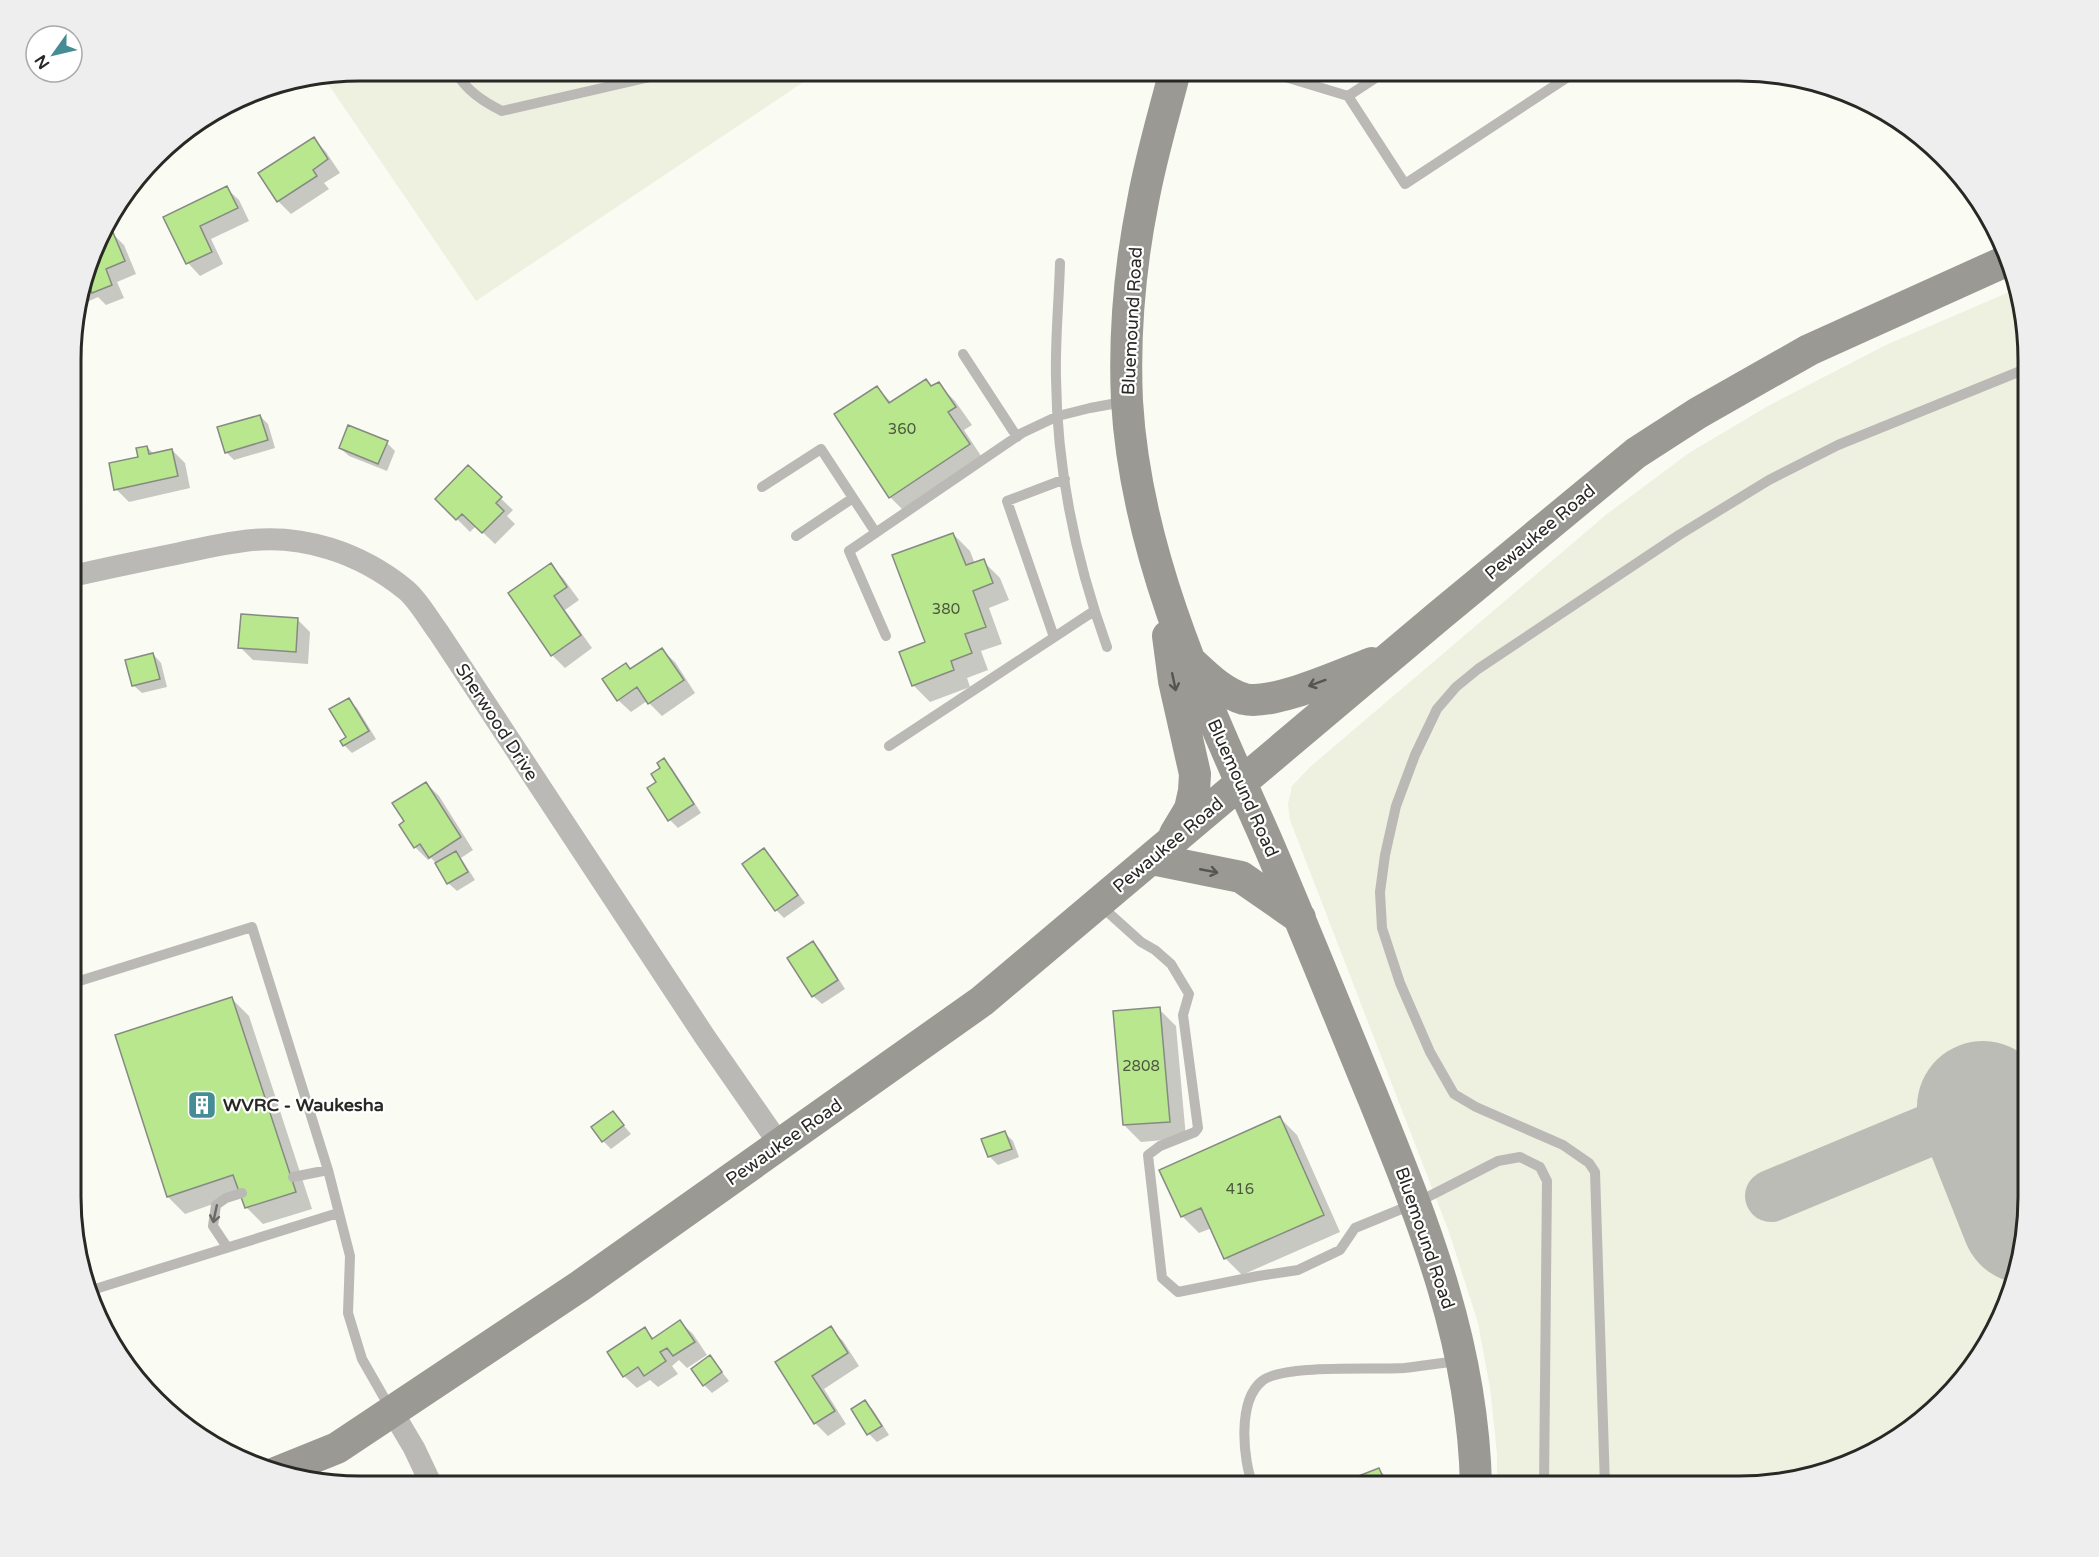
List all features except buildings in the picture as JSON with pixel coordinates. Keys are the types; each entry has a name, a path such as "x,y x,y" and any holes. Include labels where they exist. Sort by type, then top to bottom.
{"main road":[{"name":"Bluemound Road","path":"1172,81 1147,180 1135,246 1127,342 1132,458 1140,500 1169,603 1190,662 1300,918 1416,1203 1446,1292 1462,1360 1475,1476"},
{"name":"Pewaukee Road","path":"313,1472 337,1448 580,1286 982,1001 1636,453 1698,413 1809,350 2001,263"},
{"path":"1169,603 1169,656 1195,774 1190,809 1180,828 1158,854 1241,877 1300,918"},
{"path":"1190,662 1228,692 1252,700 1286,694 1392,656"},
{"name":"Pewaukee Road","path":"291,1467 337,1448"}],"street":[{"name":"Sherwood Drive","path":"81,574 217,545 245,540 270,540 315,545 354,557 369,564 408,591 446,643 705,1037 780,1145"},
{"path":"392,1411 427,1476"}],"lane":[{"path":"461,81 479,99 502,111 632,81"},
{"path":"1299,81 1348,96 1405,184 1562,81"},
{"path":"1348,96 1371,81"},
{"path":"1060,263 1056,377 1065,479 1078,551 1094,611 1107,646"},
{"path":"963,354 1017,437"},
{"path":"1605,1476 1595,1172 1588,1162 1563,1145 1476,1107 1454,1094 1430,1052 1408,1003 1382,928 1380,892 1385,855 1396,806 1415,755 1437,709 1456,687 1478,669 1679,535 1769,480 1838,445 2018,372"},
{"path":"886,636 849,551 1017,437 1058,416 1128,401"},
{"path":"762,487 821,449 876,533"},
{"path":"1054,637 1007,501 1065,479"},
{"path":"796,536 853,498"},
{"path":"889,746 1094,611"},
{"path":"1098,904 1141,942 1155,950 1171,964 1189,994 1183,1016 1198,1128 1195,1132 1160,1146 1148,1155 1162,1278 1178,1292 1298,1270 1340,1250 1355,1228 1416,1203 1498,1161 1520,1157 1540,1167 1547,1181 1544,1476"},
{"path":"81,980 252,927 328,1170 350,1256 348,1313 362,1359 392,1411"},
{"path":"293,1177 328,1170"},
{"path":"227,1247 213,1226 216,1205 242,1192"},
{"path":"97,1289 338,1213"},
{"path":"1249,1476 1245,1449 1246,1416 1250,1397 1262,1380 1286,1371 1404,1368 1462,1360"}],"shaded area":[{"path":"805,81 476,301 327,83"},
{"path":"2009,292 2016,324 2018,360 2018,1197 2013,1251 2003,1287 1981,1336 1949,1381 1923,1407 1894,1429 1846,1455 1775,1474 1497,1476 1497,1453 1490,1388 1478,1323 1449,1232 1290,820 1288,804 1292,786 1310,767 1607,514 1689,453 1768,406 1886,345"}],"taxiway":[{"path":"1771,1196 2018,1093"}],"runway":[{"path":"1983,1107 2018,1195"}],"place":[{"name":"WVRC - Waukesha","path":"202,1105"}]}
